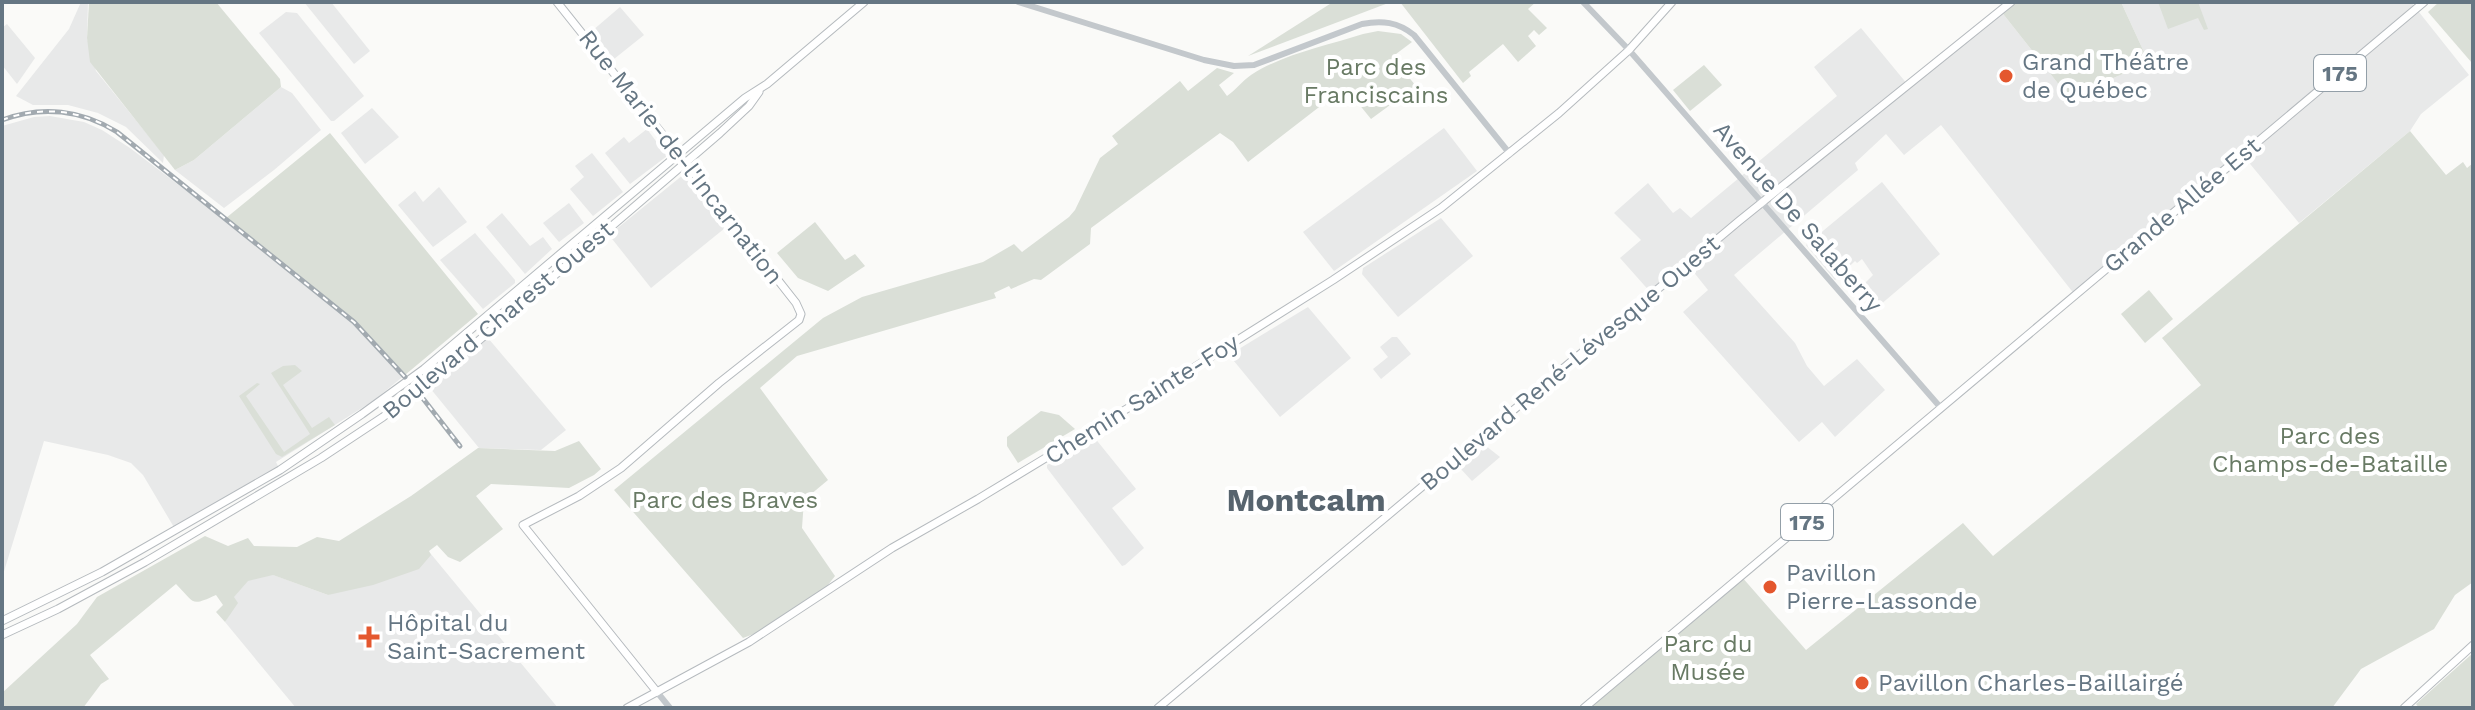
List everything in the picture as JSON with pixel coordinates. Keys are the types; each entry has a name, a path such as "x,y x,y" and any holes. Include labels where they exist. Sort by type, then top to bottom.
{"main road":[{"name":"Rue Marie-de-l'Incarnation","path":"557,2 679,155"},
{"name":"Boulevard Charest Ouest","path":"2,621 102,572 280,470 324,441 424,369 561,251 864,2"},
{"name":"Chemin Sainte-Foy","path":"627,708 749,642 892,548 1037,464 1333,280 1441,208 1510,154 1629,50 1672,2"},
{"name":"Boulevard René-Lévesque Ouest","path":"1158,708 1761,202 2011,2"},
{"name":"Grande Allée Est","path":"1941,408 2424,2"},
{"name":"Boulevard Charest Ouest","path":"2,635 145,562 309,465 383,417 448,367 685,162 749,106 760,90"},
{"name":"Rue Marie-de-l'Incarnation","path":"657,692 523,525 579,496 621,468 719,383 799,320 801,314 789,293 685,162"},
{"name":"175","path":"1584,708 1941,408"},
{"path":"2404,708 2473,645"}],"street":[{"path":"1018,2 1204,60 1246,66 1362,24 1384,22 1404,28 1419,41 1510,154"},
{"name":"Avenue De Salaberry","path":"1583,2 1629,50 1941,408"},
{"name":"Rue Marie-de-l'Incarnation","path":"679,155 685,162"},
{"path":"657,692 670,708"}],"shaded area":[{"path":"81,2 88,2 87,38 96,71 164,155 163,163 126,127 98,113 68,105 33,105 16,96 69,29"},
{"path":"304,2 331,2 370,51 354,64"},
{"path":"2121,2 2411,2 2469,75 2421,114 2410,131 2299,223 2246,159 2134,245 2075,295 1941,125 1904,155 1886,134 1855,163 1858,170 1734,275 1795,343 1807,366 1824,386 1857,359 1885,390 1835,437 1822,422 1799,442 1683,312 1708,290 1688,265 1652,294 1620,258 1641,240 1614,213 1648,183 1673,213 1680,208 1691,218 1837,96 1814,67 1861,28 1908,85 2000,10 2071,100 2080,92 2149,63"},
{"path":"620,7 644,35 614,59 592,31"},
{"path":"286,12 297,13 364,96 334,121 259,33"},
{"path":"7,24 35,58 17,84 2,65 2,28"},
{"path":"281,87 292,93 321,130 274,170 224,208 175,170 194,160"},
{"path":"372,108 399,137 365,164 341,133"},
{"path":"50,116 84,122 130,148 350,315 367,339 378,343 405,375 373,401 276,462 280,470 175,529 143,475 131,463 44,441 2,578 2,126"},
{"path":"1444,128 1477,171 1334,271 1303,232"},
{"path":"647,129 667,156 630,184 605,153 624,137 629,143"},
{"path":"592,153 623,192 593,216 570,189 584,177 575,166"},
{"path":"683,175 725,228 651,288 609,235"},
{"path":"1882,182 1940,254 1880,305 1863,285 1873,275 1862,259 1857,263 1855,261 1835,280 1806,245"},
{"path":"439,187 467,222 433,247 398,205 415,191 423,202"},
{"path":"569,203 584,223 559,242 543,223"},
{"path":"502,213 530,246 543,237 552,249 525,274 486,227"},
{"path":"1441,218 1473,256 1398,317 1362,274 1363,268"},
{"path":"475,233 515,280 483,309 440,260"},
{"path":"1308,307 1351,358 1280,417 1229,355"},
{"path":"1392,337 1397,337 1411,354 1381,379 1373,369 1388,357 1380,347"},
{"path":"488,338 566,430 541,450 479,448 430,388"},
{"path":"1094,437 1136,489 1112,508 1144,548 1122,566 1047,468 1047,465"},
{"path":"1486,446 1500,457 1472,481 1460,468"},
{"name":"Hôpital du Saint-Sacrement","path":"426,548 558,708 296,708 225,622 233,608 229,599 257,569 328,595"}],"green space":[{"path":"89,2 216,2 280,79 281,87 194,160 175,170 90,62 87,38"},
{"path":"1333,2 1391,2 1248,56"},
{"path":"1400,2 1536,2 1528,9 1547,28 1539,35 1534,30 1528,36 1536,46 1518,62 1503,44 1469,72 1471,76 1463,83"},
{"path":"2011,2 2121,2 2149,63 2080,92 2071,100 2000,10"},
{"path":"2158,2 2198,2 2208,29 2204,30 2198,18 2168,29"},
{"path":"2439,2 2473,2 2472,63 2428,12"},
{"path":"1378,31 1401,34 1412,42 1392,57 1416,86 1371,119 1345,87 1248,162 1233,142 1220,133 1091,228 1090,244 1041,280 1034,279 1011,289 1009,286 994,293 996,298 797,356 760,388 828,480 804,500 802,528 835,576 821,594 770,628 743,638 614,490 823,318 862,297 983,262 1014,244 1022,252 1075,210 1100,158 1118,144 1112,136 1180,81 1188,91 1217,68 1234,73 1219,85 1227,96 1251,75 1277,61"},
{"path":"1704,65 1722,85 1690,111 1673,90"},
{"name":"Parc des Champs-de-Bataille","path":"2410,131 2446,175 2463,162 2467,168 2473,163 2473,582 2455,595 2434,629 2361,669 2332,708 1584,708 1741,576 1806,650 1963,523 1993,556 2201,385 2162,338"},
{"path":"330,133 478,314 405,375 355,321 226,218"},
{"path":"815,222 845,260 855,254 865,266 828,291 798,278 777,253"},
{"path":"2149,290 2173,319 2145,343 2121,314"},
{"path":"295,365 302,371 283,385 312,428 329,417 335,425 282,457 276,454 239,396 260,384 246,396 284,452 310,434 271,373 283,366"},
{"path":"1041,411 1059,415 1075,429 1018,463 1007,446 1007,437"},
{"path":"579,441 601,469 569,488 491,484 476,496 503,529 460,562 448,557 437,545 429,551 431,555 419,569 373,585 328,595 273,575 248,581 234,597 238,603 225,622 216,612 223,605 216,595 193,601 176,584 90,655 109,679 101,684 83,708 2,708 2,693 77,624 97,597 205,536 228,546 248,538 254,546 297,547 317,537 339,541 411,496 478,448 555,451"},
{"path":"2473,653 2473,708 2419,708 2416,704"}],"railway":[{"path":"2,120 32,112 61,112 90,119 117,132 354,322 405,377"},
{"path":"421,396 460,446"}],"place":[{"name":"Grand Théâtre de Québec","path":"2006,76"},
{"name":"Pavillon Pierre-Lassonde","path":"1770,587"},
{"name":"Hôpital du Saint-Sacrement","path":"369,637"},
{"name":"Pavillon Charles-Baillairgé","path":"1862,683"}],"district":[{"name":"Montcalm","path":"1306,500"}],"park label":[{"name":"Parc des Franciscains","path":"1376,81"},
{"name":"Parc des Braves","path":"725,500"},
{"name":"Parc du Musée","path":"1708,658"}]}
